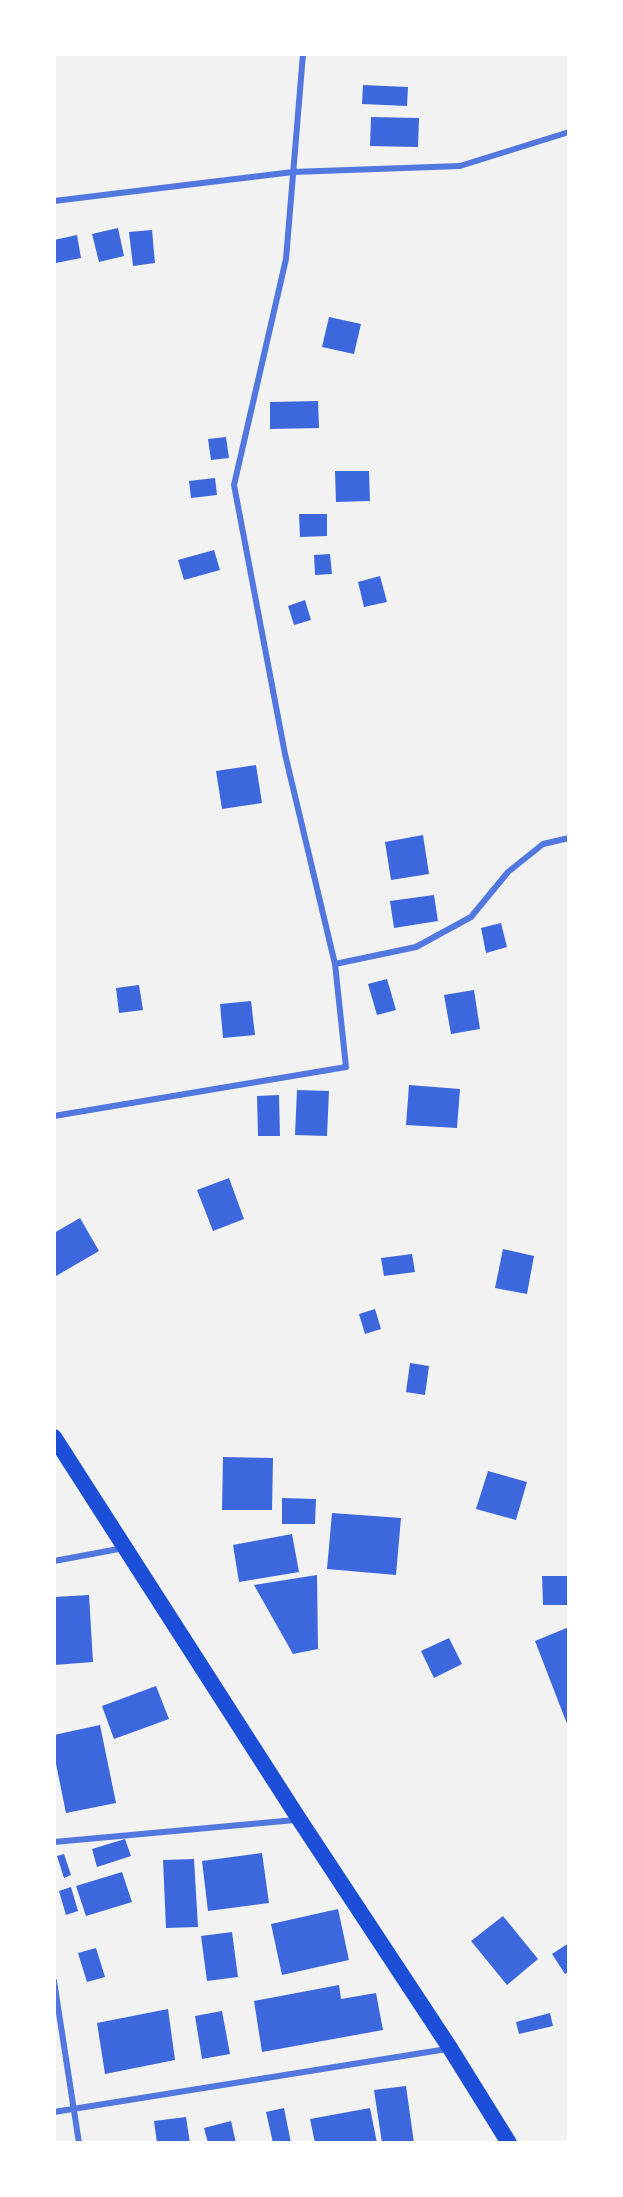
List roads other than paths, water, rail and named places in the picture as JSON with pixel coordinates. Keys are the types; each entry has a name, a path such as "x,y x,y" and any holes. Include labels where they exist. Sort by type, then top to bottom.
{"highway":[{"path":"54,1437 299,1819 450,2048 509,2143"}],"street":[{"path":"54,1116 346,1067 335,964 285,754 234,485 286,260 303,54"},
{"path":"54,201 293,172 460,166 569,132"},
{"path":"335,964 425,942 471,917 508,872 543,844 569,838"},
{"path":"54,1561 124,1548"},
{"path":"54,1842 299,1819"},
{"path":"54,1981 79,2143"},
{"path":"54,2112 450,2048"}]}
